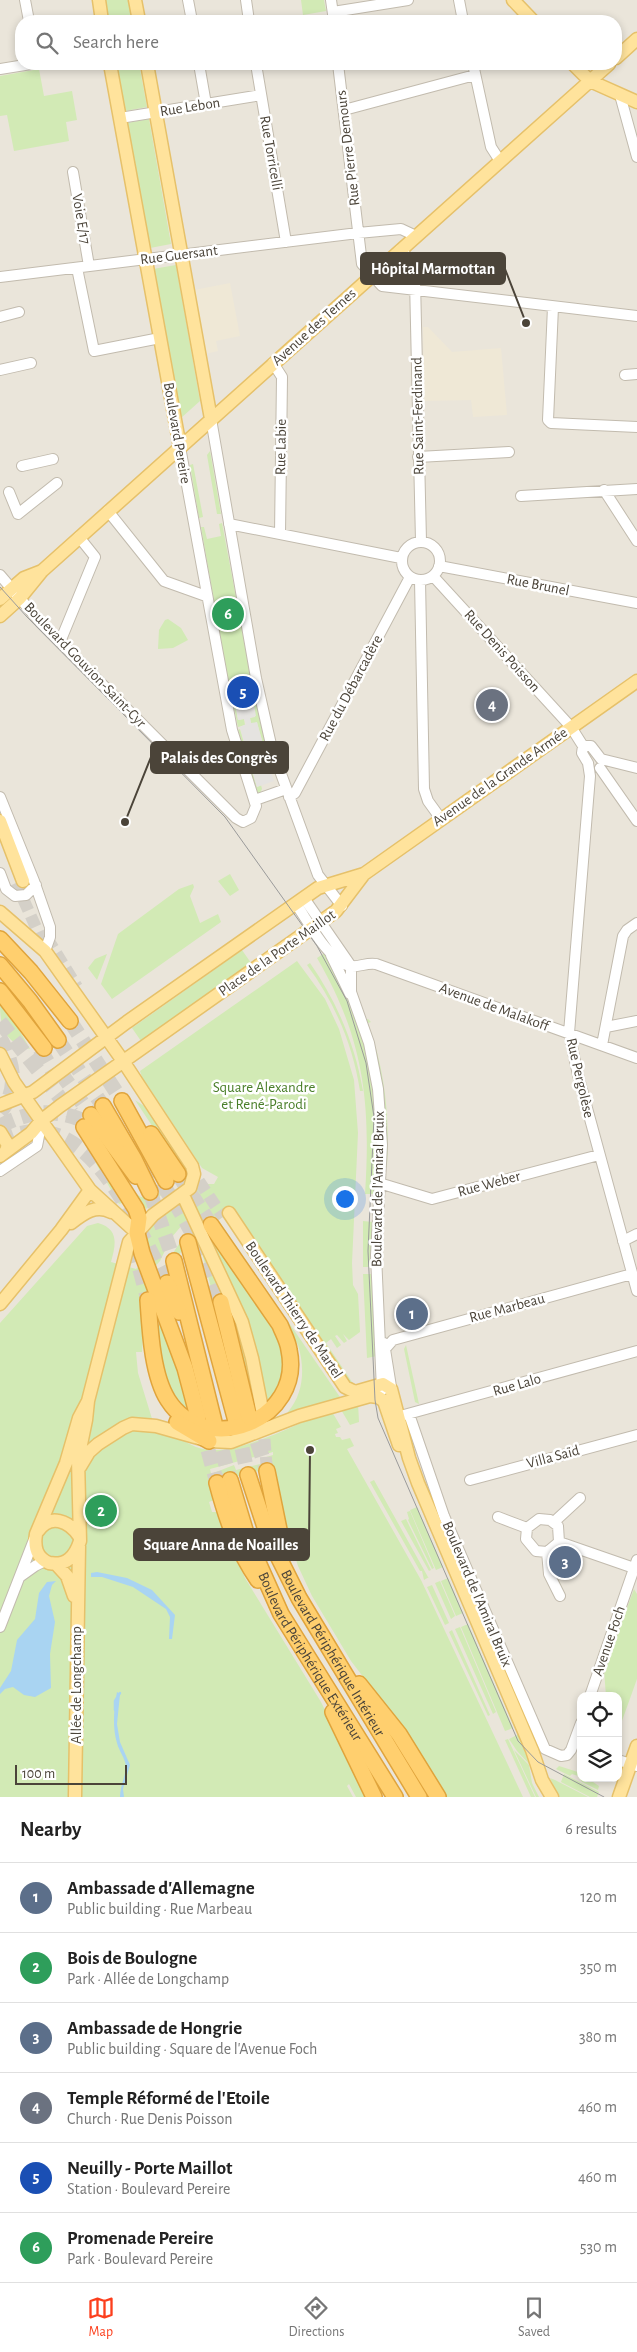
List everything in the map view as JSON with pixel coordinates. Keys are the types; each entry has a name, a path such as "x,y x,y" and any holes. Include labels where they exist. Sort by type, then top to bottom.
{"highway":[{"path":"0,939 31,972 70,1021"},
{"path":"0,966 30,1001 58,1040"},
{"path":"0,991 24,1021 42,1049"},
{"path":"122,1101 133,1118 148,1130 172,1178"},
{"path":"150,1192 134,1159 93,1116 136,1209 139,1218 137,1233 185,1368 198,1417"},
{"path":"216,1222 296,1354 298,1380 286,1407 262,1430"},
{"path":"188,1242 249,1416"},
{"path":"174,1261 214,1422"},
{"path":"167,1283 198,1359"},
{"path":"221,1302 249,1416"},
{"path":"209,1441 177,1422 156,1399 148,1369 148,1307 159,1378 168,1400 176,1409 192,1421 218,1428 235,1428 257,1420 268,1413 281,1396 288,1380 291,1360 280,1326"},
{"path":"267,1471 280,1540 299,1598"},
{"name":"Boulevard Périphérique Intérieur","path":"248,1475 268,1536 299,1598 419,1797"},
{"name":"Boulevard Périphérique Extérieur","path":"224,1481 281,1614 395,1797"},
{"path":"323,1638 399,1734 438,1797"},
{"path":"302,1650 374,1797"}],"main road":[{"path":"98,0 101,15"},
{"path":"135,0 138,15"},
{"path":"513,0 527,15"},
{"path":"622,53 637,39"},
{"name":"Boulevard Pereire","path":"111,70 144,259 180,447"},
{"path":"148,70 211,419"},
{"path":"579,70 590,81 637,102"},
{"name":"Avenue des Ternes","path":"8,600 602,70"},
{"name":"Avenue des Ternes","path":"8,600 11,588 24,578 42,571"},
{"path":"0,616 8,600"},
{"name":"Avenue de la Grande Armée","path":"364,874 637,681"},
{"path":"0,821 11,886"},
{"path":"0,841 11,886"},
{"name":"Place de la Porte Maillot","path":"0,1105 32,1092 325,884 364,874"},
{"name":"Place de la Porte Maillot","path":"3,1153 21,1142 42,1120 342,906 364,874"},
{"path":"0,912 44,950 123,1061 192,1166 193,1183 183,1195 161,1208 129,1242 88,1401 37,1532 35,1547 51,1563 71,1558 76,1551 79,1538 71,1526 60,1520 46,1523 37,1532"},
{"path":"0,1054 9,1074 90,1190 137,1233"},
{"path":"0,1132 8,1145 3,1153"},
{"path":"0,1304 61,1230 90,1190"},
{"path":"183,1195 216,1222 236,1306 252,1358 249,1416"},
{"path":"61,1230 96,1208 108,1210 116,1215"},
{"name":"Boulevard Thierry de Martel","path":"216,1222 346,1387 355,1392 380,1384"},
{"name":"Boulevard Thierry de Martel","path":"216,1222 344,1396 357,1400"},
{"path":"78,1474 82,1462 89,1452 105,1439 129,1425 156,1426 209,1441 231,1442 299,1416 373,1396 388,1397 387,1385 380,1384"},
{"name":"Boulevard de l'Amiral Bruix","path":"388,1397 403,1413 412,1468"},
{"name":"Boulevard de l'Amiral Bruix","path":"388,1397 395,1437 412,1468 552,1797"},
{"name":"Allée de Longchamp","path":"75,1797 79,1538 78,1474 79,1452 88,1401"},
{"name":"Allée de Longchamp","path":"51,1563 67,1576 77,1603"},
{"path":"619,1797 629,1763 637,1746"},
{"name":"Boulevard de l'Amiral Bruix","path":"539,1770 545,1797"}],"street":[{"path":"26,0 28,15"},
{"path":"188,0 191,15"},
{"path":"246,0 248,15"},
{"path":"331,0 333,15"},
{"path":"342,15 408,0"},
{"path":"459,0 462,15"},
{"path":"0,69 15,67"},
{"path":"200,70 206,104"},
{"name":"Rue Torricelli","path":"257,70 286,242"},
{"name":"Rue Pierre Demours","path":"339,70 362,264 371,276"},
{"path":"474,70 491,147 500,161"},
{"path":"344,110 475,75"},
{"name":"Rue Lebon","path":"120,118 261,95"},
{"path":"620,95 637,157"},
{"name":"Voie E/17","path":"73,172 89,266"},
{"name":"Rue Guersant","path":"0,277 358,233 401,229 416,236"},
{"name":"Rue Saint-Ferdinand","path":"400,250 412,261 415,291 420,541"},
{"path":"77,268 94,351 160,338"},
{"path":"371,276 382,286 415,291 637,316"},
{"path":"554,307 549,421 637,427"},
{"path":"0,317 19,312"},
{"path":"0,370 31,363"},
{"name":"Rue Labie","path":"274,363 282,377 280,534"},
{"path":"625,375 637,374"},
{"path":"211,419 262,707 272,749 318,875 342,906"},
{"name":"Boulevard Pereire","path":"180,447 232,730 255,800"},
{"path":"418,457 509,452"},
{"path":"22,466 53,460"},
{"path":"9,492 18,514 58,483"},
{"path":"521,496 637,489"},
{"path":"604,490 637,541"},
{"path":"108,511 164,581 206,596"},
{"path":"229,524 401,558"},
{"path":"60,642 95,556 79,537"},
{"path":"415,579 433,576 440,566 436,548 420,541 408,546 401,558 403,569 415,579 424,789 428,801 441,819"},
{"name":"Rue Brunel","path":"440,566 637,604"},
{"path":"0,575 11,588"},
{"name":"Rue Denis Poisson","path":"433,576 571,728 583,746 582,753 595,763"},
{"name":"Rue du Débarcadère","path":"288,793 295,793 415,579"},
{"name":"Boulevard Gouvion-Saint-Cyr","path":"8,600 60,642 240,822 247,821 255,814 255,800"},
{"path":"595,763 637,768"},
{"path":"595,763 637,821"},
{"name":"Rue Pergolèse","path":"595,763 568,1033 599,1155 637,1291"},
{"path":"255,800 288,793"},
{"path":"0,797 36,885 50,929 44,950"},
{"path":"0,873 11,886 14,895 22,896 30,892 36,885"},
{"name":"Boulevard de l'Amiral Bruix","path":"300,901 351,966 351,992 369,1044 379,1098 382,1145 376,1246 380,1384"},
{"path":"602,1045 623,936 626,930 637,923"},
{"name":"Boulevard de l'Amiral Bruix","path":"317,925 357,1009"},
{"name":"Boulevard de l'Amiral Bruix","path":"330,952 339,961 351,966"},
{"name":"Avenue de Malakoff","path":"351,966 376,964 637,1058"},
{"path":"606,1027 637,1021"},
{"path":"0,1171 37,1146 42,1120"},
{"name":"Rue Weber","path":"379,1183 432,1199 599,1155"},
{"path":"623,1241 637,1234"},
{"name":"Rue Marbeau","path":"385,1349 393,1340 632,1274"},
{"name":"Boulevard de l'Amiral Bruix","path":"379,1312 385,1349 388,1397"},
{"name":"Rue Lalo","path":"403,1413 637,1351"},
{"name":"Boulevard de l'Amiral Bruix","path":"403,1413 444,1516 544,1747 549,1752 566,1756 571,1750 577,1734"},
{"name":"Villa Saïd","path":"470,1480 637,1435"},
{"path":"554,1522 580,1498"},
{"path":"498,1517 527,1528"},
{"path":"539,1519 554,1522 560,1531 559,1542 547,1552 532,1548 526,1539 527,1528 539,1519"},
{"path":"0,1627 37,1532"},
{"path":"559,1542 636,1564"},
{"path":"547,1552 549,1574 560,1596"},
{"path":"20,1576 35,1566 51,1563"},
{"name":"Avenue Foch","path":"593,1692 636,1564"}],"shaded area":[{"path":"0,0 637,0 637,1797 0,1797"},
{"path":"230,283 240,336 216,341 218,351 205,354 194,290"},
{"path":"423,327 428,327 452,352 501,348 507,415 473,417 471,400 424,401"},
{"path":"252,693 256,716 250,718 251,723 257,722 265,752 259,755 262,760 267,759 274,781 257,787 250,764 256,761 253,756 248,757 240,727 246,724 244,719 238,720 234,697"}],"green space":[{"path":"105,0 128,0 131,15 108,15"},
{"path":"301,0 324,0 326,11 303,15"},
{"path":"39,70 44,96 72,91 77,120 66,122 69,141 14,151 7,115 0,116 0,76"},
{"path":"117,70 140,70 147,107 125,111"},
{"path":"149,119 171,244 150,248 127,123"},
{"path":"176,265 200,401 181,418 153,269"},
{"path":"210,451 221,514 217,514 207,455"},
{"path":"193,464 203,517 199,518 190,465"},
{"path":"222,523 251,677 241,690 228,681 201,527 204,527 207,539 221,536 219,524"},
{"path":"168,619 181,628 188,640 173,648 158,649 159,630 165,620"},
{"path":"252,684 267,750 265,750 257,723 251,724 250,718 255,717 251,693 247,694 246,690"},
{"path":"230,688 237,691 238,696 234,697 238,720 244,719 245,725 238,727"},
{"path":"240,729 248,757 254,756 255,762 250,764 257,787 261,785 260,793 257,793 238,730"},
{"path":"230,874 239,890 230,896 218,881"},
{"path":"193,884 194,887 190,896 200,923 218,914 221,922 112,999 101,984 118,934 179,889"},
{"path":"242,950 251,963 141,1041 132,1028"},
{"path":"326,952 355,1019 363,1042 374,1088 378,1137 375,1194 365,1194 367,1130 361,1072 345,1016 317,958"},
{"path":"107,954 97,980 88,968 95,959"},
{"name":"Square Alexandre et René-Parodi","path":"297,961 325,999 339,1029 354,1080 358,1133 352,1263 353,1285 358,1294 360,1332 349,1340 343,1334 347,1341 344,1343 337,1335 335,1336 341,1345 337,1348 331,1339 326,1343 356,1388 351,1387 232,1211 205,1229 195,1207 196,1191 199,1184 214,1184 218,1177 202,1168 142,1077 140,1071"},
{"path":"310,963 329,993 344,1024 360,1074 363,1091 360,1091 348,1041 326,994 307,965"},
{"path":"0,1002 13,1019 30,1049 14,1042 5,1032 2,1026"},
{"path":"368,1019 371,1022 368,1023 379,1058 385,1094 388,1130 387,1167 384,1167 365,1020"},
{"path":"135,1100 144,1106 185,1166 185,1173 146,1209 135,1193 141,1197 147,1197 177,1177 180,1168"},
{"path":"81,1134 125,1202 119,1204"},
{"path":"181,1204 189,1217 171,1238 160,1261 152,1270 147,1247 149,1231 153,1224"},
{"path":"219,1221 342,1400 289,1414 288,1412 297,1397 302,1380 302,1362 298,1345 217,1223"},
{"path":"363,1221 373,1222 373,1267 363,1267"},
{"path":"98,1223 110,1229 115,1243 111,1262 136,1269 139,1266 154,1300 144,1321 142,1352 136,1352 138,1373 153,1422 196,1447 210,1450 227,1449 264,1439 331,1410 341,1427 336,1429 338,1433 335,1434 336,1437 340,1437 342,1440 350,1438 354,1446 347,1449 421,1580 523,1797 445,1797 393,1716 351,1661 312,1596 298,1566 287,1531 275,1467 210,1483 214,1500 209,1502 212,1512 217,1512 245,1578 321,1702 368,1797 356,1797 349,1784 347,1786 353,1797 0,1797 0,1323 87,1226","holes":["273,1452 273,1455 263,1458 264,1463 236,1470 234,1465 211,1474 210,1469"]},
{"path":"192,1224 197,1235 179,1254 169,1277 165,1295 158,1276"},
{"path":"206,1231 274,1328 283,1348 283,1372 277,1391 267,1404 258,1357 252,1385 247,1386 223,1286 218,1315 198,1237"},
{"path":"363,1274 373,1274 377,1356 367,1358"},
{"path":"162,1324 182,1376 192,1413 174,1394 165,1374 157,1325"},
{"path":"406,1345 419,1404 415,1402 404,1349"},
{"path":"358,1403 359,1422 350,1425 340,1408"},
{"path":"374,1480 429,1577 424,1580 422,1571 420,1571 370,1482"},
{"path":"417,1507 443,1567 436,1570 410,1510"},
{"path":"410,1511 434,1568 432,1569 408,1520 407,1512"},
{"path":"406,1519 431,1570 429,1571 401,1521"},
{"path":"448,1578 463,1613 456,1616 441,1581"},
{"path":"440,1581 455,1616 451,1619 435,1583"},
{"path":"432,1585 449,1623 445,1625 427,1587"},
{"path":"634,1589 637,1594 637,1679 622,1721 622,1692 606,1692 604,1670"},
{"path":"468,1624 513,1728 505,1731 461,1627"},
{"path":"460,1627 496,1712 493,1714 455,1629"},
{"path":"452,1630 490,1715 488,1716 449,1632"},
{"path":"521,1733 530,1765 509,1739"},
{"path":"508,1739 535,1797 531,1797 505,1740"},
{"path":"514,1750 529,1765 532,1783 539,1797 536,1797"},
{"path":"559,1766 577,1772 577,1776 572,1774 570,1776 556,1769"},
{"path":"564,1774 599,1792 597,1797 590,1797 561,1782"},
{"path":"550,1778 555,1780 588,1797 559,1797"},
{"path":"582,1782 593,1782 599,1786 598,1790"}],"water":[{"path":"97,1572 127,1578 152,1590 175,1615 172,1639 169,1639 170,1617 166,1609 133,1587 102,1577 91,1577 91,1573"},
{"path":"56,1581 52,1585 49,1596 55,1622 50,1654 51,1688 35,1697 24,1695 13,1687 5,1689 0,1694 0,1688 11,1671 17,1640 35,1619 39,1593 47,1582"},
{"path":"117,1692 120,1694 117,1724 120,1742 130,1765 123,1789 124,1797 120,1797 126,1766 115,1737 114,1724"}],"waterway":[{"path":"115,1710 115,1701 120,1693"}],"tunnel":[{"path":"16,883 47,952"},
{"path":"47,938 77,987"},
{"path":"70,1021 122,1101"},
{"path":"0,1022 72,1113"},
{"path":"0,1038 8,1056 12,1075 10,1094 0,1112"},
{"path":"58,1040 103,1106"},
{"path":"40,1049 61,1086"},
{"path":"60,1072 91,1115"},
{"path":"0,1126 26,1116 50,1113 74,1117 100,1128"},
{"path":"0,1142 30,1132 58,1135 82,1150 104,1173 123,1201 167,1283"},
{"path":"129,1149 160,1182 173,1200 205,1260 221,1302"},
{"path":"189,1166 223,1217"},
{"path":"178,1174 211,1225"},
{"path":"150,1192 174,1261"},
{"path":"134,1247 148,1300"},
{"path":"250,1420 267,1471"},
{"path":"263,1421 267,1471"},
{"path":"237,1426 248,1475"},
{"path":"202,1428 217,1483"},
{"path":"216,1428 230,1480"}],"tram line":[{"path":"0,587 27,617 225,817 317,946 347,1001 366,1063 374,1117 368,1251 375,1400 378,1418 518,1741 538,1762 604,1797"}],"place":[{"name":"Hôpital Marmottan","path":"526,323"},
{"name":"Promenade Pereire","path":"228,614"},
{"name":"Neuilly - Porte Maillot","path":"243,692"},
{"name":"Temple Réformé de l'Etoile","path":"492,705"},
{"name":"Palais des Congrès","path":"125,822"},
{"name":"Ambassade d'Allemagne","path":"412,1314"},
{"name":"Square Anna de Noailles","path":"310,1450"},
{"name":"Bois de Boulogne","path":"101,1511"},
{"name":"Ambassade de Hongrie","path":"565,1562"}]}
